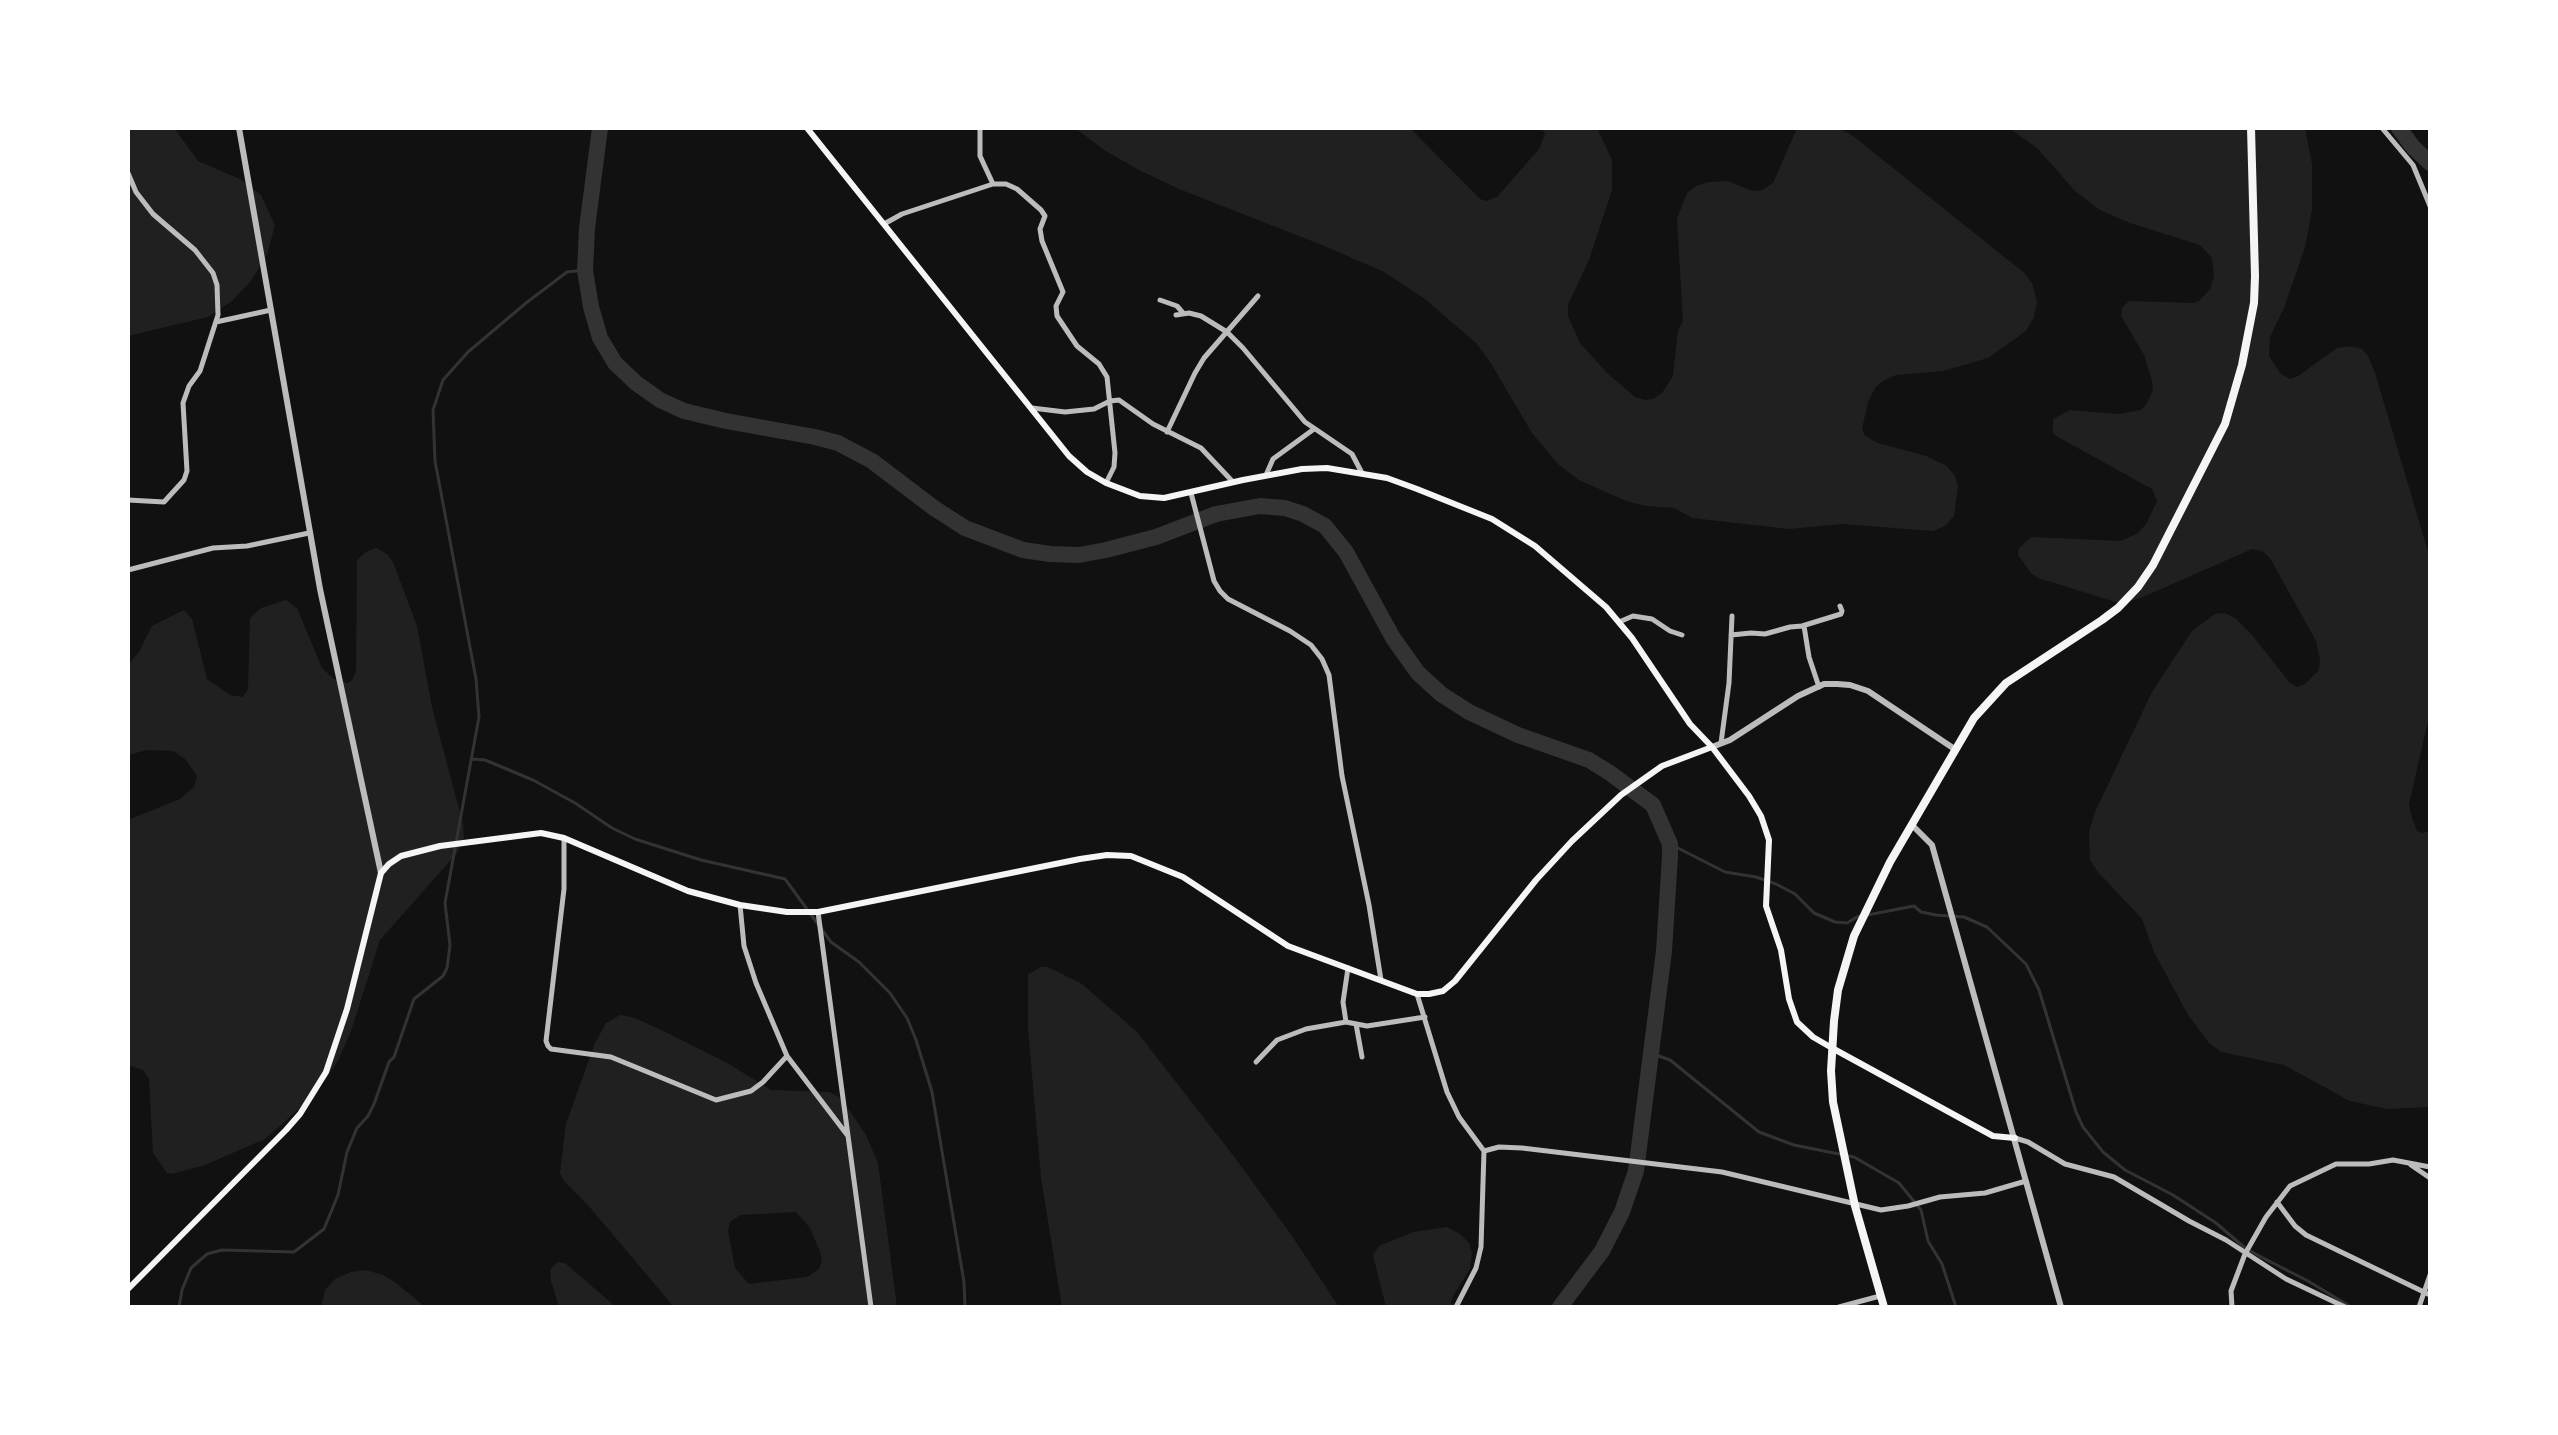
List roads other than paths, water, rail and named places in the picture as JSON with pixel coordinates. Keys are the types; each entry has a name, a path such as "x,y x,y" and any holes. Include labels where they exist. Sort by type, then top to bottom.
{"highway":[{"path":"1884,1307 1855,1206 1833,1102 1832,1048 1838,990 1857,926 1974,718 2006,683 2102,620 2138,587 2153,565 2225,424 2242,365 2254,303 2251,130"}],"main road":[{"path":"807,128 1069,456 1106,483 1140,496 1164,498 1266,475 1315,468 1362,473 1387,478 1492,519 1535,546 1606,607 1619,622 1690,724 1712,747 1761,816 1769,840 1766,906 1781,950 1789,999 1797,1022 1813,1037 1993,1136 2015,1138"},
{"path":"128,1289 300,1114 326,1072 347,1009 381,873 401,856 440,846 541,833 564,838 688,891 740,905 787,912 818,912 1080,859 1107,855 1131,856 1183,877 1288,946 1417,994 1429,994 1443,991 1455,981 1536,880 1621,795 1662,766 1712,747"}],"street":[{"path":"239,128 309,533 381,873"},
{"path":"980,128 980,156 993,184"},
{"path":"2382,128 2413,165 2430,206"},
{"path":"128,173 136,192 153,214 195,250 213,273 217,285 216,322 200,371 189,386 183,403 187,471 184,480 164,502 128,500"},
{"path":"884,224 902,214 993,184 1006,184 1017,189 1045,216 1040,229 1042,241 1063,292 1056,306 1057,316 1077,346 1099,364 1107,377 1115,453 1114,467 1106,483"},
{"path":"1167,432 1195,373 1258,296"},
{"path":"1160,300 1177,306 1184,314"},
{"path":"216,322 271,310"},
{"path":"1176,315 1201,316 1227,332 1305,422 1352,454 1362,473"},
{"path":"1032,408 1065,412 1094,409 1119,400 1167,432 1201,448 1233,482"},
{"path":"1266,475 1273,459 1314,429"},
{"path":"1191,493 1214,581 1220,591 1228,599 1311,645 1329,675 1342,776 1381,980"},
{"path":"128,570 213,548 247,546 309,533"},
{"path":"1731,635 1765,634 1804,625 1841,614 1840,606"},
{"path":"1619,622 1633,616 1652,619 1682,635"},
{"path":"1721,743 1729,683 1732,616"},
{"path":"1804,625 1809,657 1819,687"},
{"path":"1712,747 1824,684 1850,685 1868,691 1956,750"},
{"path":"1912,825 1932,845 2061,1307"},
{"path":"564,838 564,889 546,1041 551,1049 611,1057 716,1100 751,1091 787,1056"},
{"path":"740,905 744,946 787,1056 849,1137"},
{"path":"818,912 871,1307"},
{"path":"1346,1022 1343,1002 1348,968"},
{"path":"1417,994 1447,1092 1459,1117 1484,1151 1481,1247 1476,1268 1456,1307"},
{"path":"1256,1062 1277,1040 1306,1029 1346,1022 1380,1025 1425,1017"},
{"path":"1356,1024 1362,1057"},
{"path":"2015,1138 2028,1142 2065,1164 2114,1177 2226,1240 2286,1279 2345,1307"},
{"path":"1484,1151 1499,1147 1522,1148 1722,1172 1881,1210 1940,1197 1985,1193 2026,1181"},
{"path":"2232,1307 2231,1291 2245,1254 2290,1186 2336,1164 2393,1160 2430,1167"},
{"path":"2410,1165 2430,1178"},
{"path":"2277,1202 2306,1235 2427,1293"},
{"path":"2419,1307 2427,1293 2430,1275"},
{"path":"1839,1307 1880,1296"}],"waterway":[{"path":"600,128 587,228 585,270 591,307 600,338 615,363 660,400 684,411 838,443 872,461 965,528 1023,550 1079,555 1106,550 1156,537 1216,514 1260,506 1285,508 1303,514 1325,526 1346,552 1393,638 1418,673 1441,694 1469,712 1518,735 1589,760 1653,805 1670,844 1670,856 1664,951 1636,1171 1622,1212 1602,1251 1560,1307"},
{"path":"2399,128 2430,163"},
{"path":"179,1307 191,1268 207,1254 222,1250 294,1252 324,1229 338,1195 347,1152 357,1128 374,1104 414,999 443,976 447,968 450,945 445,903 479,717 476,679 435,461 433,410 443,380 468,352 567,272 585,270"},
{"path":"472,759 485,760 533,780 635,839 701,860 785,879 831,942 859,962 890,993 907,1018 932,1092 964,1282 965,1307"},
{"path":"1670,844 1725,872 1776,884 1795,894 1814,913 1835,922 1847,923 1857,917 1914,906 1921,912 1964,917 1987,927 2026,964 2039,990 2076,1112 2083,1127 2103,1152 2125,1170 2173,1195 2216,1223 2245,1248 2351,1307"},
{"path":"1651,1049 1656,1055 1670,1060 1759,1132 1794,1145 1854,1157 1899,1183 1921,1210 1928,1241 1942,1264 1956,1307"}]}
